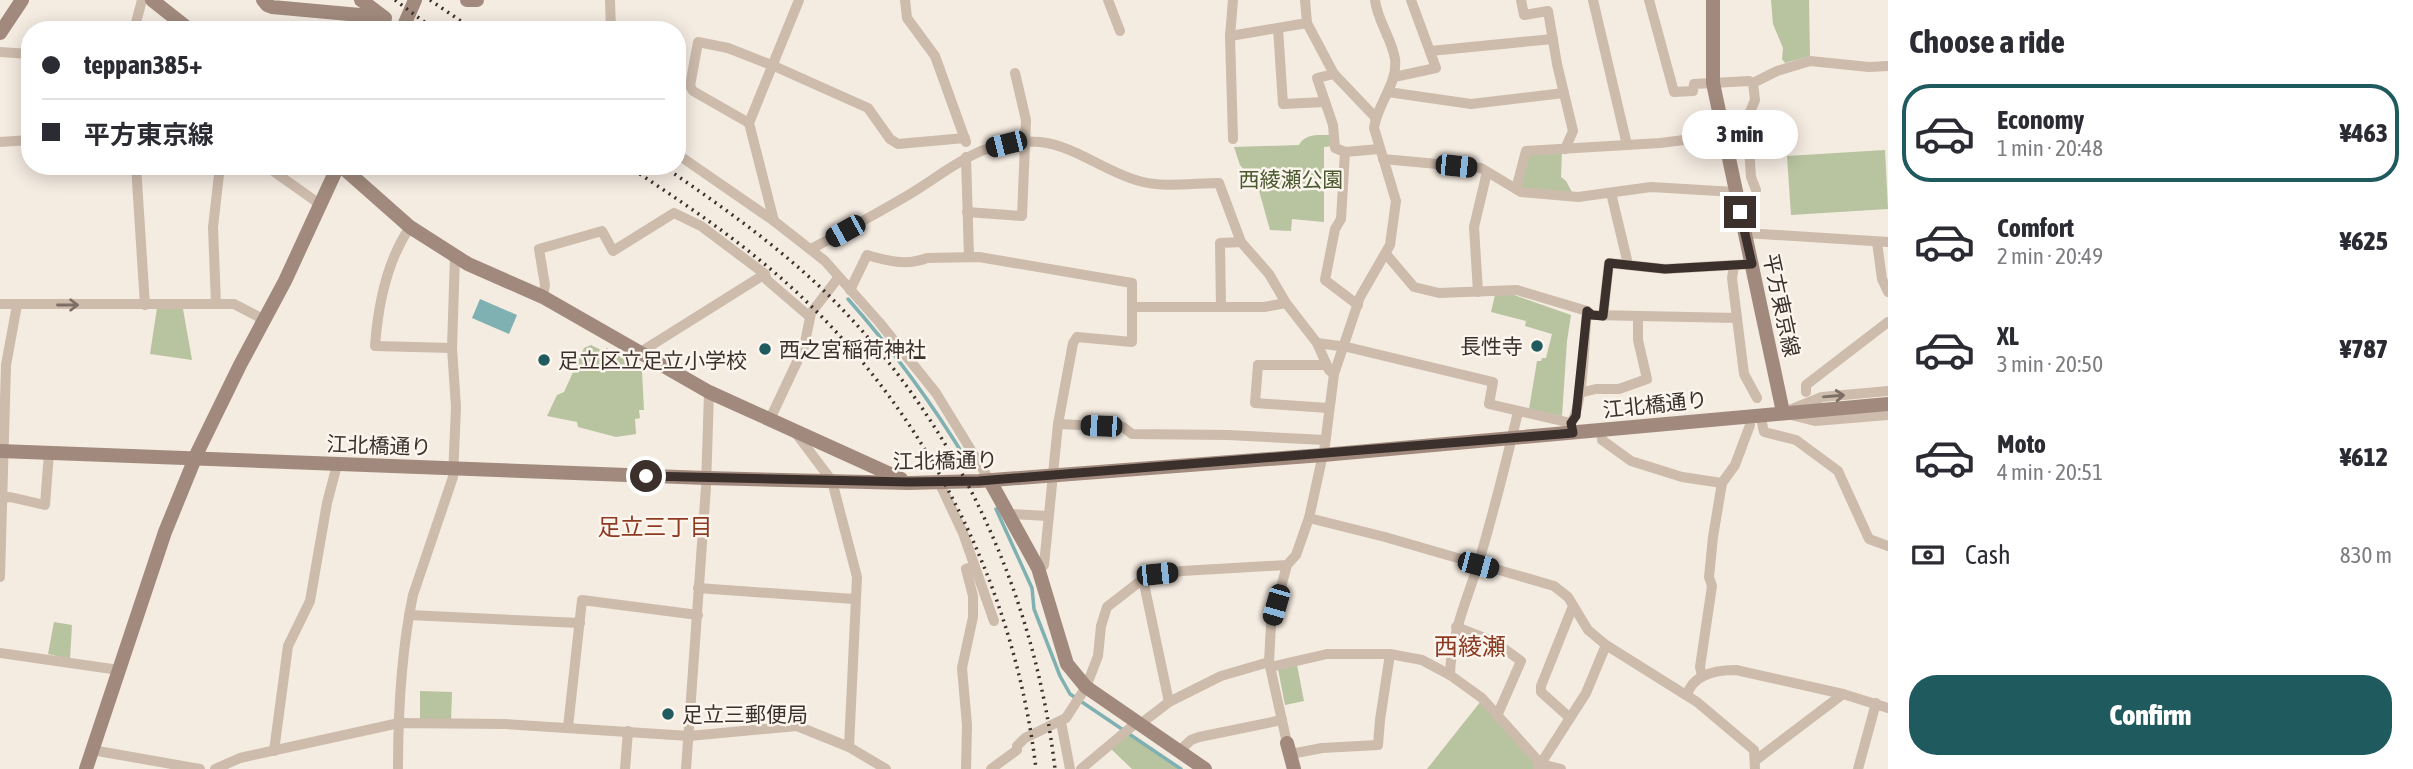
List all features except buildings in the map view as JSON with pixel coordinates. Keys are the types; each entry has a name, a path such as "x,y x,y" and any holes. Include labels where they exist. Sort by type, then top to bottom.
{"main road":[{"path":"0,33 22,0"},
{"path":"152,0 179,21"},
{"path":"263,0 272,6 371,16 379,21"},
{"path":"361,0 388,21"},
{"path":"404,21 415,0"},
{"path":"467,0 477,0"},
{"name":"平方東京線","path":"1713,0 1713,83 1783,412"},
{"path":"86,769 165,532 195,460 218,408 285,281 336,175"},
{"path":"350,175 410,227 480,271 543,297 709,392 909,482"},
{"name":"江北橋通り","path":"2,452 706,478 990,481 1052,477 1324,448 1511,438 1572,428 1601,430 1755,420 1783,412 1888,404"},
{"path":"990,481 1038,568 1067,664 1086,687 1205,769"}],"street":[{"path":"136,21 142,0"},
{"path":"610,0 611,21"},
{"path":"774,221 749,123 799,0"},
{"path":"905,0 907,19 934,56 965,138 968,156 969,257"},
{"path":"1108,0 1120,32"},
{"path":"1233,0 1230,36 1233,139"},
{"path":"1305,0 1307,23 1334,74 1376,117"},
{"path":"1375,0 1395,58 1394,77 1376,117 1374,128 1396,201 1390,244 1358,305 1342,346 1334,374 1324,448 1309,518 1296,555 1287,565 1270,625 1270,665 1291,755 1322,748 1378,745 1390,654"},
{"path":"1394,77 1436,68 1411,0"},
{"path":"1521,0 1524,15 1548,11 1573,131 1565,149"},
{"path":"1593,0 1627,145"},
{"path":"1649,0 1674,92 1693,90 1694,84 1753,83 1777,71 1810,61 1869,67 1888,66"},
{"path":"1230,36 1307,23"},
{"path":"1279,28 1283,104 1325,102"},
{"path":"1430,51 1553,39"},
{"path":"749,123 693,91 690,86 698,42 728,48 868,108 890,139 898,144 965,138"},
{"path":"0,52 21,53"},
{"path":"967,212 1022,216 1026,120 1015,73"},
{"path":"1334,74 1317,78 1333,125 1335,148 1345,152 1381,154 1481,169 1521,192 1577,197 1651,187 1735,192"},
{"path":"1753,83 1755,100 1750,112 1748,132 1751,177 1756,190"},
{"path":"1388,92 1471,104 1564,93"},
{"path":"1516,189 1526,151 1627,145 1748,132"},
{"path":"0,142 21,141"},
{"path":"811,249 905,197 968,156 1006,144 1040,142 1069,149 1139,181 1158,184 1219,183 1241,242 1269,274 1286,303 1317,343 1326,365 1334,374"},
{"path":"1345,152 1341,219 1335,229 1325,280 1358,305"},
{"path":"686,160 774,221 825,261 936,393 990,481"},
{"path":"1478,292 1474,227 1488,172"},
{"path":"137,175 145,305"},
{"path":"216,304 214,226 219,175"},
{"path":"279,175 321,205"},
{"path":"1611,193 1628,264"},
{"path":"543,297 545,285 539,249 602,231 613,251 674,213 701,226 765,274 767,279 810,317"},
{"path":"410,227 393,257 379,307 375,346 452,348"},
{"path":"1745,233 1883,242 1882,279 1888,292"},
{"path":"1221,307 1220,243 1241,242"},
{"path":"1386,254 1414,287 1439,293 1517,290 1587,311 1592,315 1737,318"},
{"path":"398,769 398,723 409,615 454,468 456,407 452,348 455,256"},
{"path":"850,290 867,256 898,262 927,258 979,257 1132,283 1132,342 1077,337 1073,343 1058,424 1044,565 1038,568"},
{"path":"1603,316 1609,263 1665,269 1752,264"},
{"path":"1734,266 1732,278 1744,374 1757,398"},
{"path":"639,353 765,274"},
{"path":"770,419 804,347 810,317 838,278"},
{"path":"1133,307 1264,307 1286,303"},
{"path":"0,304 234,304 259,317 261,325"},
{"path":"0,577 6,365 16,305"},
{"path":"1317,343 1342,346 1493,382 1489,404 1572,428 1579,393 1587,311"},
{"path":"1579,393 1596,389 1619,389 1647,379 1638,340 1638,317"},
{"path":"1807,393 1806,385 1888,322"},
{"path":"1326,365 1258,365 1255,403 1328,408"},
{"path":"1783,412 1822,397 1888,391"},
{"path":"686,769 698,615 709,392"},
{"path":"1450,675 1456,627 1478,565 1518,412"},
{"path":"1783,412 1815,421 1888,415"},
{"path":"1702,676 1700,667 1712,586 1709,577 1713,537 1722,483 1735,465 1755,420 1764,432 1797,440 1838,471 1869,539 1888,547"},
{"path":"1058,424 1123,427 1132,434 1228,435 1324,448"},
{"path":"793,430 832,481 857,577 849,747"},
{"path":"1601,430 1602,440 1631,461 1682,477 1722,483"},
{"path":"3,498 10,497 45,505 49,453"},
{"path":"274,751 288,646 310,601 327,503 337,464"},
{"path":"939,482 963,533 994,621"},
{"path":"1010,514 1048,516"},
{"path":"1309,518 1554,586 1568,597 1588,630 1606,645 1687,695 1754,750 1755,764"},
{"path":"991,769 1017,751 1017,746 1025,738 1066,718 1086,687 1098,656 1101,626 1107,607 1143,579 1182,571 1287,565"},
{"path":"966,769 967,725 962,668 973,617 973,596 966,569 974,566"},
{"path":"1143,579 1168,702"},
{"path":"698,588 854,599"},
{"path":"568,727 582,600 698,615"},
{"path":"1570,718 1541,692 1541,686 1573,606"},
{"path":"409,615 580,623"},
{"path":"1456,627 1495,642 1521,661 1497,716"},
{"path":"1539,767 1586,693 1606,645"},
{"path":"0,653 119,670"},
{"path":"1081,769 1168,702 1221,676 1327,654 1390,654 1422,660 1450,675 1482,698 1539,767 1561,769"},
{"path":"1687,695 1689,688 1702,676 1721,670 1736,670 1843,694 1888,708"},
{"path":"1755,764 1843,694"},
{"path":"1858,769 1876,703"},
{"path":"1178,751 1199,737 1282,720"},
{"path":"1061,722 1070,769"},
{"path":"216,769 240,758 398,723 568,727 688,736 797,726 849,747 874,765 886,769"},
{"path":"625,769 628,731"},
{"path":"92,750 200,769"}],"green space":[{"path":"1771,0 1809,0 1810,56 1785,63 1782,59 1783,48 1773,24"},
{"name":"西綾瀬公園","path":"1331,135 1333,146 1324,147 1324,222 1292,219 1291,231 1270,230 1258,187 1240,165 1234,147 1299,145 1305,138"},
{"path":"1885,150 1888,209 1791,215 1787,156"},
{"path":"1562,151 1561,177 1573,194 1517,188 1526,152"},
{"path":"1495,295 1514,295 1571,315 1562,416 1529,409 1537,361 1546,358 1552,334 1525,326 1526,321 1491,312"},
{"path":"157,308 183,309 192,360 150,354"},
{"path":"591,345 603,351 607,348 642,371 644,410 639,410 640,418 635,419 636,434 616,437 578,427 577,422 547,416 557,395 564,392 584,348"},
{"path":"54,622 72,625 70,659 48,654"},
{"path":"1297,665 1304,701 1285,705 1278,669"},
{"path":"420,691 452,692 451,722 420,721"},
{"path":"1481,701 1537,766 1534,769 1427,769"},
{"path":"1127,733 1180,769 1132,769 1110,748"}],"water":[{"path":"480,299 517,315 509,334 472,318"}],"waterway":[{"path":"848,299 911,377 967,461"},
{"path":"996,509 1032,588 1034,609 1060,676 1070,694 1181,769"}],"railway":[{"path":"395,0 423,21"},
{"path":"430,0 461,21"},
{"path":"641,175 746,249 817,312 866,367 910,426 948,489 980,556 1005,625 1024,696 1036,769"},
{"path":"676,175 763,238 819,286 866,336 909,389 947,447 979,507 1006,570 1028,635 1044,701 1055,769"}],"place":[{"name":"長性寺","path":"1537,346"},
{"name":"西之宮稲荷神社","path":"765,349"},
{"name":"足立区立足立小学校","path":"544,360"},
{"name":"足立三郵便局","path":"668,714"}],"district":[{"name":"足立三丁目","path":"655,527"},
{"name":"西綾瀬","path":"1470,646"}],"route":[{"path":"646,476 979,481 1573,433 1571,423 1576,416 1587,311 1592,315 1603,316 1609,263 1665,269 1752,264 1740,212"}]}
